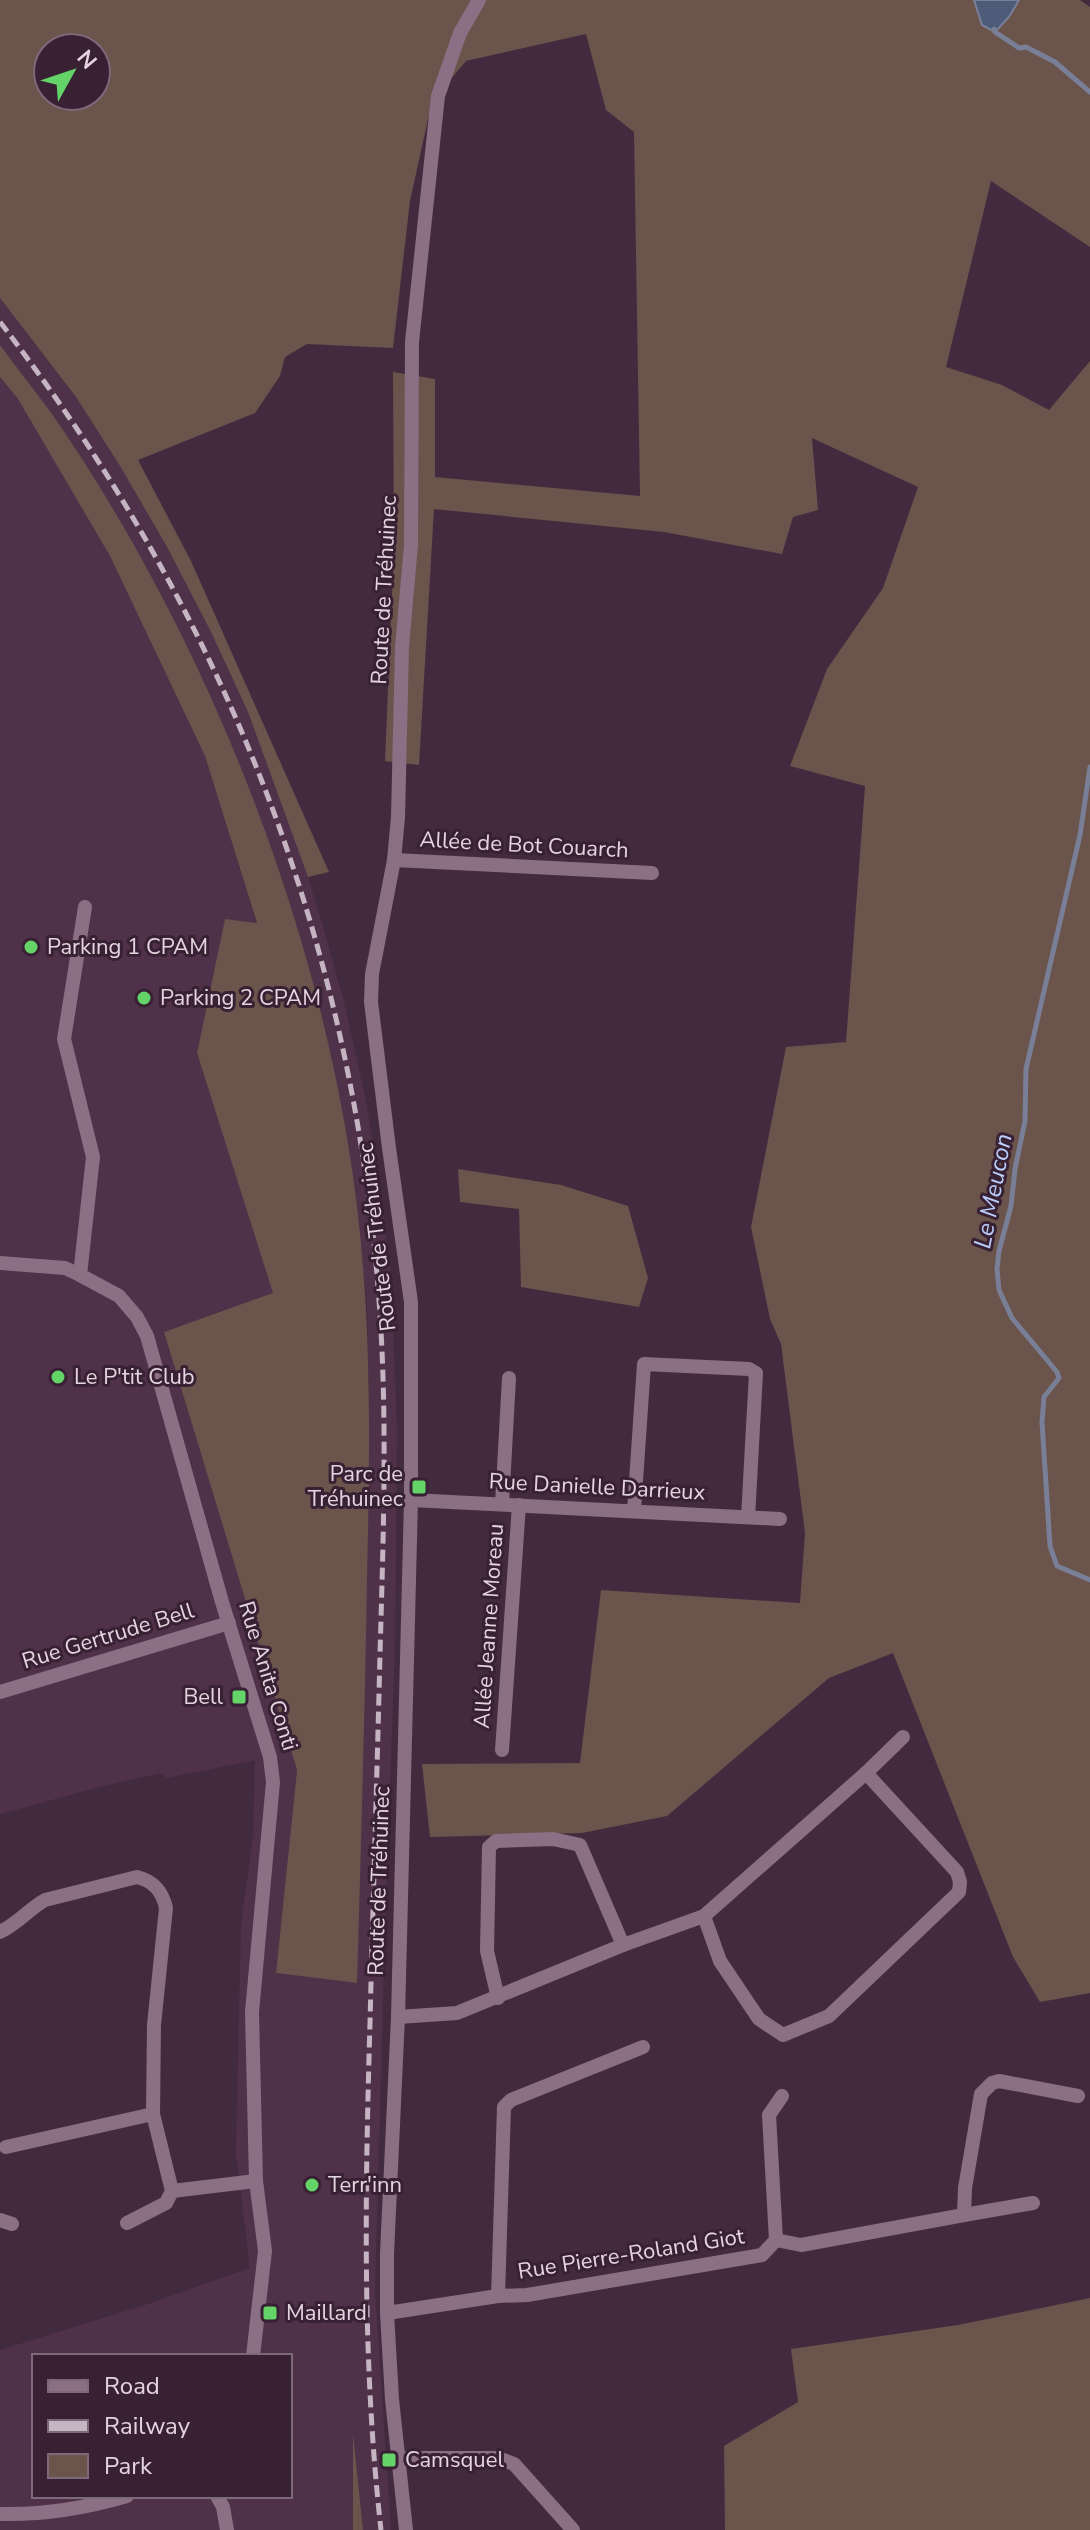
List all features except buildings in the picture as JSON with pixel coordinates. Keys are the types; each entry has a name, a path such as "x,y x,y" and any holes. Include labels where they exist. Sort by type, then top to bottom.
{"street":[{"name":"Route de Tréhuinec","path":"406,2530 387,2313 387,2254 398,2017 411,1500 411,1302 371,1002 372,974 394,860 398,817 402,647 411,545 412,342 438,96 460,33 479,0"},
{"name":"Allée de Bot Couarch","path":"394,860 652,873"},
{"path":"80,1275 93,1157 64,1039 85,907"},
{"name":"Rue Anita Conti","path":"0,1263 65,1268 119,1296 137,1317 147,1336 270,1757 273,1782 252,2012 256,2181 265,2251 253,2354"},
{"path":"634,1510 644,1364 749,1369 756,1373 748,1517"},
{"path":"502,1504 509,1378"},
{"name":"Rue Danielle Darrieux","path":"411,1500 780,1519"},
{"name":"Allée Jeanne Moreau","path":"502,1750 519,1505"},
{"name":"Rue Gertrude Bell","path":"0,1692 229,1623"},
{"path":"398,2017 457,2013 623,1945 704,1916 903,1737"},
{"path":"704,1916 720,1961 759,2019 783,2035 829,2016 959,1892 957,1872 866,1773"},
{"path":"498,1998 487,1951 489,1847 496,1841 553,1839 580,1845 623,1945"},
{"path":"0,1932 45,1900 137,1877 148,1880 164,1898 166,1908 154,2025 153,2114 172,2191 166,2203 127,2223"},
{"path":"498,2296 504,2107 511,2100 643,2047"},
{"path":"964,2215 965,2188 981,2094 986,2088 999,2081 1078,2096"},
{"name":"Rue Pierre-Roland Giot","path":"387,2313 498,2296 527,2295 762,2255 776,2240 769,2115 782,2096"},
{"path":"6,2147 153,2114"},
{"path":"172,2191 256,2181"},
{"path":"776,2240 801,2245 1033,2203"},
{"path":"398,2458 498,2458 514,2464 573,2530"},
{"path":"0,2514 97,2505 120,2498"},
{"path":"218,2498 228,2523 227,2530"},
{"path":"25,2514 27,2530"}],"shaded area":[{"path":"0,298 76,397 120,466 167,547 248,712 303,861 322,923 344,1002 377,1167 391,1274 397,1429 395,1647 375,2292 391,2530 363,2530 354,2444 353,2530 0,2530 0,2350 145,2305 250,2268 236,2154 241,1924 253,1838 255,1760 167,1778 161,1773 0,1814 0,377 18,399 110,555 205,756 257,924 225,920 197,1053 274,1294 164,1332 297,1770 276,1973 356,1983 364,1741 369,1393 367,1305 357,1204 341,1106 317,999 52,415 0,345"}],"green space":[{"path":"0,0 974,0 982,24 1009,17 1019,0 1080,0 1090,7 1090,247 991,181 946,367 1002,385 1049,410 1090,361 1090,1993 1040,2002 1013,1957 893,1653 829,1678 667,1816 582,1833 430,1837 422,1764 580,1763 601,1590 800,1603 805,1533 781,1344 770,1319 751,1227 786,1047 846,1042 865,786 790,766 827,669 883,588 918,487 812,438 818,510 793,517 782,554 664,532 434,509 419,765 385,761 394,546 393,372 435,379 435,477 640,496 634,132 606,110 586,34 466,61 432,101 410,201 393,348 307,344 285,357 280,376 255,413 138,460 191,561 329,872 308,877 248,712 211,632 167,547 76,397 0,298"},
{"path":"0,345 52,414 109,501 161,594 208,692 251,792 287,895 317,999 341,1103 362,1252 369,1391 357,1983 276,1973 297,1770 164,1332 273,1293 197,1053 225,919 257,923 205,756 110,556 18,399 0,377"},
{"path":"458,1169 561,1185 628,1206 648,1278 639,1307 521,1287 519,1209 460,1202"},
{"path":"1090,2298 1090,2530 725,2530 724,2446 798,2402 791,2349 958,2325"},
{"path":"353,2433 363,2530 353,2530"}],"water":[{"path":"974,0 1019,0 995,32 982,25"}],"waterway":[{"name":"Le Meucon","path":"994,29 1019,48 1026,47 1055,62 1090,92"},
{"name":"Le Meucon","path":"1090,767 1080,835 1026,1069 1025,1121 997,1269 999,1290 1012,1318 1059,1378 1044,1397 1042,1422 1050,1546 1057,1566 1090,1580"}],"railway":[{"path":"0,322 81,435 153,552 215,673 268,797 311,925 345,1057 368,1192 383,1371 383,1533 366,2214 368,2340 381,2530"}],"place":[{"name":"Parking 1 CPAM","path":"31,947"},
{"name":"Parking 2 CPAM","path":"144,998"},
{"name":"Le P'tit Club","path":"58,1377"},
{"name":"Parc de Tréhuinec","path":"419,1487"},
{"name":"Bell","path":"239,1697"},
{"name":"Terr'inn","path":"312,2185"},
{"name":"Maillard","path":"270,2313"},
{"name":"Camsquel","path":"389,2460"}]}
